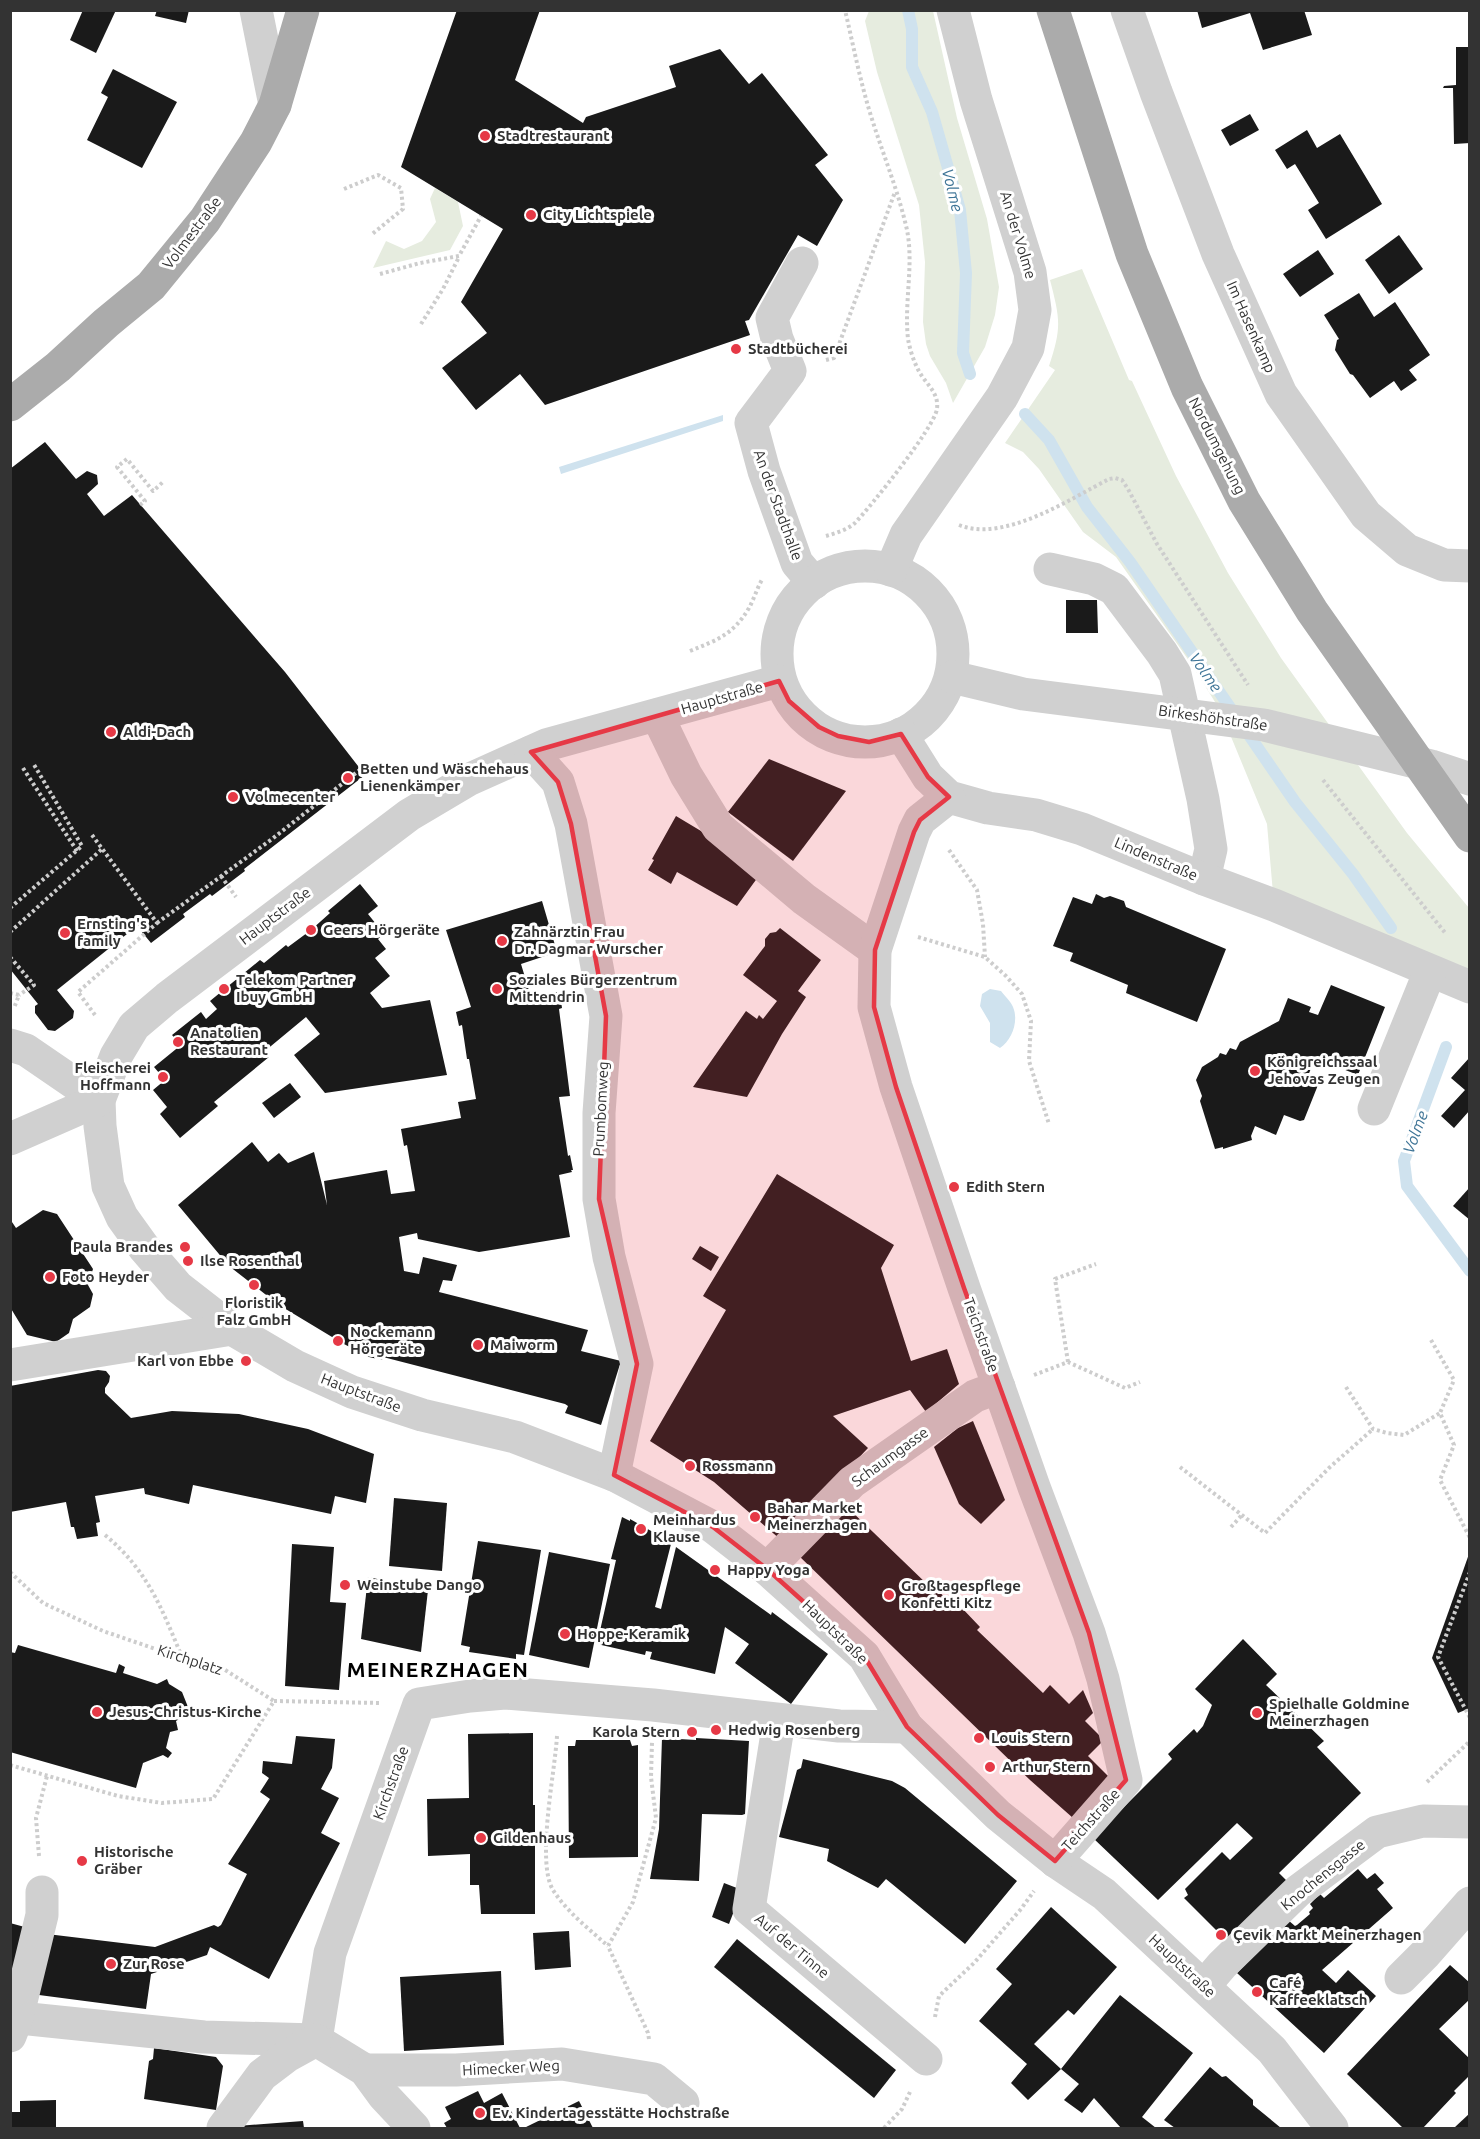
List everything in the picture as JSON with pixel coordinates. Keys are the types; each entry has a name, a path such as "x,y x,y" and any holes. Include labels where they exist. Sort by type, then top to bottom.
{"main road":[{"name":"Volmestraße","path":"10,405 58,367 151,286 205,220 256,142 275,105 303,10"},
{"name":"Nordumgehung","path":"1053,10 1132,254 1187,387 1239,491 1312,611 1470,836"}],"street":[{"path":"256,10 275,105"},
{"name":"An der Volme","path":"891,570 906,535 922,510 1002,397 1025,354 1035,310 1030,272 976,100 953,10"},
{"name":"Im Hasenkamp","path":"1127,10 1218,254 1281,394 1366,515 1407,550 1444,565 1470,566"},
{"path":"790,371 777,339 772,318 802,263"},
{"name":"An der Stadthalle","path":"790,371 751,423 767,480 797,563 814,583"},
{"path":"866,566 891,570 912,580 927,591 942,611 952,631 956,653 952,677 944,695 932,711 920,723 902,734 869,742 838,736 819,727 789,701 779,681 774,663 775,642 784,617 799,596 814,583 838,570 866,566"},
{"path":"1050,569 1094,579 1114,589 1175,674 1203,799 1211,849 1204,879"},
{"name":"Birkeshöhstraße","path":"952,677 1023,694 1264,724 1431,766 1470,779"},
{"name":"Hauptstraße","path":"779,681 546,745 468,780 409,815 167,998 134,1026 120,1050 99,1100 101,1146 108,1186 122,1217 145,1249 178,1287 232,1329 295,1366 352,1392 422,1415 515,1437 614,1475 713,1527 767,1569 864,1656 907,1727 998,1815 1055,1861 1104,1894 1272,2050 1332,2128"},
{"path":"657,715 686,775 718,827 804,898 875,950"},
{"name":"Lindenstraße","path":"902,734 927,777 948,796 988,808 1036,815 1082,829 1274,905 1430,971 1469,972"},
{"name":"Prumbomweg","path":"531,752 558,782 571,824 606,1016 599,1113 599,1199 609,1257 637,1364 614,1475"},
{"name":"Teichstraße","path":"948,796 931,809 917,826 875,950 874,1007 896,1087 999,1387 1089,1633 1126,1780 1055,1861"},
{"path":"1374,1109 1430,971"},
{"path":"10,1045 26,1050 99,1100"},
{"path":"10,1139 99,1100"},
{"path":"10,1365 232,1329"},
{"name":"Schaumgasse","path":"767,1569 852,1482 975,1396 999,1387"},
{"path":"419,1704 505,1693 653,1705 779,1721 839,1726 907,1727"},
{"name":"Kirchstraße","path":"316,2040 330,1953 419,1704"},
{"name":"Auf der Tinne","path":"779,1721 749,1909 926,2059"},
{"name":"Knochensgasse","path":"1204,1986 1222,1965 1298,1891 1377,1832 1423,1821 1470,1822"},
{"path":"42,1892 42,1915 13,2024 204,2037 316,2040 365,2070 384,2096 414,2128"},
{"path":"1401,1978 1470,1903"},
{"path":"223,2128 262,2075 287,2056 316,2040"},
{"name":"Himecker Weg","path":"365,2070 456,2070 562,2064 654,2079"},
{"path":"654,2079 683,2103"}],"path":[{"path":"845,10 866,99 907,230 910,266 908,339 920,373 937,398 934,418 884,488"},
{"path":"344,189 378,175 401,188 403,209 371,236"},
{"path":"790,371 834,358 895,191"},
{"path":"421,324 443,289 481,216"},
{"path":"380,274 420,263 459,256"},
{"path":"140,505 145,501 117,467 127,459 153,491 163,482"},
{"path":"922,510 966,528 987,530 1009,526 1054,508 1109,479"},
{"path":"10,908 82,846 33,763"},
{"path":"120,1050 78,992 157,923 272,839 366,765"},
{"path":"23,768 77,851"},
{"path":"92,835 157,923"},
{"path":"10,932 102,849"},
{"path":"965,871 977,890 983,924 985,957"},
{"path":"945,945 985,957 1022,994 1031,1021 1029,1061 1049,1124"},
{"path":"10,957 33,985 19,995 14,1010"},
{"path":"10,993 19,995"},
{"path":"1096,1264 1055,1278 1068,1362 1125,1388 1140,1382"},
{"path":"1346,1387 1373,1429 1404,1435 1440,1413 1454,1380 1431,1340"},
{"path":"1440,1413 1454,1445 1440,1480 1470,1538"},
{"path":"1180,1467 1265,1533 1329,1468 1373,1429"},
{"path":"1231,1527 1242,1515"},
{"path":"105,1535 132,1560 147,1581 182,1658"},
{"name":"Kirchplatz","path":"10,1572 43,1604 103,1631 182,1658 222,1668 274,1701"},
{"path":"1470,1572 1438,1657 1470,1718"},
{"path":"555,1696 557,1738 545,1854 552,1889 574,1916 608,1946 648,2033 654,2079"},
{"path":"10,1765 118,1796 162,1803 213,1798 274,1701 419,1704"},
{"path":"608,1946 633,1902 656,1818 651,1777 653,1705"},
{"path":"37,1823 36,1818 47,1776"},
{"path":"884,2128 902,2109 926,2059 939,1996 974,1963 1021,1909 1055,1861"}],"highlighted area":[{"path":"779,681 789,701 819,727 838,736 869,742 901,734 928,777 949,797 920,820 914,832 875,950 874,1007 896,1087 964,1288 1089,1633 1126,1780 1055,1861 998,1815 907,1727 864,1656 767,1569 713,1527 614,1475 637,1364 599,1199 606,1016 571,824 558,782 531,752"}],"shaded area":[{"path":"869,11 933,11 957,118 987,219 999,287 995,315 985,347 953,403 946,383 930,356 926,344 923,322 925,262 919,205 877,72 865,21"},
{"path":"435,188 458,202 463,226 450,250 373,268 386,241 404,249 422,241 436,222 430,199"},
{"path":"1082,269 1129,380 1132,381 1176,476 1228,573 1281,658 1407,833 1469,908 1469,987 1274,905 1267,824 1220,710 1192,665 1116,557 1083,532 1039,469 1023,452 1005,443 1055,370 1049,366 1058,332 1058,314 1050,280"}],"water":[{"path":"723,415 723,421 561,474 559,467"},
{"path":"990,989 1001,991 1015,1012 1013,1030 1008,1040 1000,1048 990,1042 990,1023 980,1006 982,994"}],"building":[{"path":"83,10 116,10 96,53 70,40"},
{"path":"157,10 189,10 186,23 155,16"},
{"path":"457,10 540,10 515,80 583,123 586,117 676,87 669,66 720,49 749,84 762,73 828,155 815,165 843,200 817,246 798,235 749,320 745,321 750,335 545,405 520,374 476,410 442,368 487,333 461,302 503,229 401,167"},
{"path":"1197,10 1304,10 1312,35 1263,50 1250,13 1202,28"},
{"path":"1456,47 1470,47 1470,143 1454,144 1453,88 1443,88 1456,85"},
{"path":"113,69 177,102 142,168 87,140 108,97 101,93"},
{"path":"1250,114 1259,130 1230,146 1221,130"},
{"path":"1307,130 1317,148 1340,134 1382,204 1326,239 1308,210 1319,203 1295,164 1287,169 1275,150"},
{"path":"1399,235 1423,269 1389,294 1365,260"},
{"path":"1318,250 1334,274 1300,297 1283,274"},
{"path":"1359,293 1374,317 1395,302 1430,355 1409,370 1417,380 1401,391 1394,381 1370,398 1350,374 1335,350 1339,339 1324,315"},
{"path":"45,442 76,479 87,471 97,475 98,484 87,494 104,516 132,495 285,672 365,775 244,869 245,871 183,914 185,917 151,943 137,926 57,990 74,1011 73,1018 55,1031 48,1030 35,1013 35,1006 38,1004 10,969 10,469"},
{"path":"1066,600 1097,600 1098,633 1066,633"},
{"path":"769,759 846,791 793,861 728,812"},
{"path":"676,816 701,831 758,877 737,906 677,872 671,884 648,870"},
{"path":"360,884 378,906 368,914 384,934 378,939 386,949 375,958 390,976 370,993 382,1008 430,1000 447,1075 325,1093 294,1055 320,1034 306,1017 265,1051 269,1057 214,1102 218,1106 180,1138 160,1114 167,1107 153,1090 165,1080 154,1067 181,1045 172,1035 201,1012 206,1019 217,1009 210,1001 260,960 264,963 286,945 288,947 311,930 330,913 328,911"},
{"path":"1096,894 1104,898 1110,896 1124,901 1126,907 1226,949 1197,1022 1126,993 1128,985 1070,961 1073,953 1053,946 1073,897 1092,904"},
{"path":"542,901 557,952 521,964 531,997 557,992 557,995 560,994 562,1008 559,1009 570,1096 559,1097 568,1156 570,1155 573,1170 559,1175 570,1237 479,1252 418,1239 417,1233 399,1237 404,1271 419,1274 423,1257 457,1265 452,1281 443,1280 439,1292 588,1330 581,1351 621,1361 601,1425 565,1413 568,1406 565,1404 383,1357 382,1360 369,1357 342,1343 279,1305 229,1266 178,1205 252,1142 268,1162 279,1153 288,1163 314,1152 327,1205 324,1181 387,1170 391,1194 415,1191 407,1145 404,1146 401,1129 461,1118 458,1102 476,1099 462,1025 459,1026 456,1012 471,1007 446,930"},
{"path":"780,928 821,960 798,991 806,997 782,1034 747,1097 693,1087 746,1011 757,1019 759,1015 763,1019 777,1001 743,975 765,946 765,939 770,933"},
{"name":"Königreichssaal Jehovas Zeugen","path":"1331,985 1385,1007 1358,1075 1315,1058 1308,1076 1320,1080 1304,1120 1300,1121 1284,1115 1276,1135 1255,1126 1251,1136 1252,1140 1223,1149 1223,1147 1215,1149 1196,1080 1202,1067 1218,1057 1220,1053 1226,1055 1230,1048 1236,1050 1240,1042 1279,1021 1288,998 1311,1007 1309,1012 1318,1015"},
{"path":"1470,1057 1470,1110 1454,1128 1441,1116 1465,1090 1451,1078"},
{"path":"290,1083 301,1097 274,1118 262,1103"},
{"path":"777,1174 894,1245 881,1268 911,1361 947,1349 959,1384 926,1412 910,1390 833,1416 868,1448 781,1540 714,1482 650,1441 726,1310 703,1296"},
{"path":"1470,1187 1470,1220 1453,1206"},
{"name":"Foto Heyder","path":"43,1210 57,1214 93,1269 88,1285 93,1294 90,1307 73,1319 69,1333 56,1342 27,1335 10,1307 10,1219 16,1228"},
{"path":"700,1246 719,1257 711,1271 692,1259"},
{"path":"98,1370 106,1371 110,1376 105,1393 131,1418 172,1411 239,1414 308,1429 374,1454 366,1503 335,1496 331,1514 193,1485 189,1504 145,1494 144,1488 95,1496 100,1522 96,1523 98,1536 77,1539 74,1527 71,1527 66,1502 10,1512 10,1386"},
{"path":"973,1421 1005,1500 981,1524 959,1504 934,1447 958,1428"},
{"path":"394,1498 447,1503 442,1571 389,1566"},
{"path":"846,1506 929,1586 931,1584 958,1610 961,1607 980,1627 977,1630 1043,1693 1050,1685 1069,1704 1083,1690 1093,1713 1085,1721 1104,1740 1088,1756 1111,1779 1073,1818 1030,1780 798,1555"},
{"path":"622,1517 630,1521 630,1519 671,1544 655,1607 661,1609 676,1547 771,1615 772,1612 828,1654 791,1704 735,1663 749,1644 725,1627 715,1674 650,1659 652,1652 646,1651 645,1655 597,1644 616,1560 611,1559"},
{"path":"478,1541 541,1550 524,1655 516,1654 516,1659 469,1652 470,1647 461,1645"},
{"path":"292,1544 334,1547 330,1602 346,1603 339,1690 285,1686"},
{"path":"549,1552 610,1564 589,1668 529,1655"},
{"path":"1469,1554 1470,1708 1458,1713 1432,1658"},
{"path":"368,1577 428,1590 421,1652 361,1639"},
{"path":"1243,1639 1277,1674 1266,1685 1324,1741 1317,1747 1361,1793 1279,1873 1291,1885 1227,1941 1184,1898 1188,1895 1185,1889 1222,1852 1230,1860 1253,1838 1237,1823 1158,1900 1093,1838 1172,1759 1168,1754 1194,1729 1197,1733 1203,1726 1212,1705 1195,1689"},
{"name":"Jesus-Christus-Kirche","path":"18,1645 116,1673 119,1664 125,1667 123,1673 157,1684 167,1679 169,1684 182,1692 188,1707 181,1718 176,1721 178,1730 170,1732 166,1748 172,1753 168,1758 163,1755 143,1763 136,1788 10,1752 10,1652 15,1653"},
{"name":"Gildenhaus","path":"533,1733 535,1914 481,1914 479,1885 470,1885 470,1854 428,1856 427,1799 469,1798 468,1734"},
{"path":"296,1736 335,1739 332,1768 321,1789 339,1798 321,1833 340,1843 269,1979 210,1947 207,1955 151,1974 146,2009 39,1995 47,1934 155,1947 214,1925 218,1927 221,1925 247,1874 228,1864 270,1799 260,1792 269,1778 262,1773 263,1761 292,1764"},
{"path":"662,1738 749,1741 745,1814 702,1814 699,1881 650,1879 659,1829"},
{"path":"576,1740 630,1740 632,1746 638,1745 638,1857 569,1858 568,1746 575,1746"},
{"path":"803,1759 892,1781 905,1788 1017,1881 965,1944 886,1879 878,1888 827,1861 829,1849 779,1837 797,1770 801,1768"},
{"path":"1358,1869 1367,1879 1375,1873 1384,1883 1377,1889 1393,1908 1322,1970 1336,1983 1348,1970 1376,1996 1324,2053 1237,1973 1288,1920 1295,1926 1297,1925 1310,1914 1313,1908 1310,1904 1320,1894 1324,1898"},
{"path":"724,1883 742,1890 729,1924 712,1917"},
{"path":"1051,1907 1117,1967 1074,2015 1068,2010 1034,2044 1061,2069 1028,2100 1011,2083 1027,2064 979,2021 1012,1984 996,1969"},
{"path":"10,1923 32,1929 10,1988"},
{"path":"569,1931 571,1967 535,1970 533,1933"},
{"path":"737,1939 896,2070 874,2098 714,1967"},
{"path":"1450,1965 1470,1983 1470,1999 1439,2029 1470,2059 1470,2075 1423,2128 1403,2128 1347,2074"},
{"path":"501,1971 504,2045 404,2051 400,1977"},
{"path":"1120,1995 1193,2053 1142,2117 1156,2128 1121,2128 1094,2098 1082,2113 1064,2100 1079,2084 1061,2069"},
{"path":"154,2048 216,2057 223,2066 216,2110 144,2099 149,2061 153,2059"},
{"path":"1210,2067 1222,2077 1226,2076 1253,2100 1253,2105 1281,2128 1175,2128 1164,2120"},
{"name":"Ev. Kindertagesstätte Hochstraße","path":"478,2091 484,2103 502,2093 520,2128 447,2128 444,2123 451,2119 445,2107"},
{"path":"56,2100 56,2128 10,2128 10,2112 20,2112 20,2101"},
{"name":"Ev. Kindertagesstätte Hochstraße","path":"579,2101 593,2128 524,2128"},
{"path":"1470,2113 1470,2128 1454,2128"},
{"path":"303,2121 304,2128 237,2128 237,2126"}],"waterway":[{"name":"Volme","path":"908,10 912,29 912,67 932,112 960,210 966,273 963,353 970,374"},
{"name":"Volme","path":"1025,414 1049,440 1087,507 1130,562 1295,802 1353,874 1391,928"},
{"name":"Volme","path":"1446,1047 1404,1161 1407,1186 1470,1271"}],"place":[{"name":"Stadtrestaurant","path":"485,136"},
{"name":"City Lichtspiele","path":"531,215"},
{"name":"Stadtbücherei","path":"736,349"},
{"name":"Aldi-Dach","path":"111,732"},
{"name":"Betten und Wäschehaus Lienenkämper","path":"348,778"},
{"name":"Volmecenter","path":"233,797"},
{"name":"Geers Hörgeräte","path":"311,930"},
{"name":"Ernsting's family","path":"65,933"},
{"name":"Zahnärztin Frau Dr. Dagmar Wurscher","path":"502,941"},
{"name":"Telekom Partner Ibuy GmbH","path":"224,989"},
{"name":"Soziales Bürgerzentrum Mittendrin","path":"497,989"},
{"name":"Anatolien Restaurant","path":"178,1042"},
{"name":"Königreichssaal Jehovas Zeugen","path":"1255,1071"},
{"name":"Fleischerei Hoffmann","path":"163,1077"},
{"name":"Edith Stern","path":"954,1187"},
{"name":"Paula Brandes","path":"185,1247"},
{"name":"Ilse Rosenthal","path":"188,1261"},
{"name":"Foto Heyder","path":"50,1277"},
{"name":"Floristik Falz GmbH","path":"254,1285"},
{"name":"Nockemann Hörgeräte","path":"338,1341"},
{"name":"Maiworm","path":"478,1345"},
{"name":"Karl von Ebbe","path":"246,1361"},
{"name":"Rossmann","path":"690,1466"},
{"name":"Bahar Market Meinerzhagen","path":"755,1517"},
{"name":"Meinhardus Klause","path":"641,1529"},
{"name":"Happy Yoga","path":"715,1570"},
{"name":"Weinstube Dango","path":"345,1585"},
{"name":"Großtagespflege Konfetti Kitz","path":"889,1595"},
{"name":"Hoppe-Keramik","path":"565,1634"},
{"name":"Jesus-Christus-Kirche","path":"97,1712"},
{"name":"Spielhalle Goldmine Meinerzhagen","path":"1257,1713"},
{"name":"Hedwig Rosenberg","path":"716,1730"},
{"name":"Karola Stern","path":"692,1732"},
{"name":"Louis Stern","path":"979,1738"},
{"name":"Arthur Stern","path":"990,1767"},
{"name":"Gildenhaus","path":"481,1838"},
{"name":"Historische Gräber","path":"82,1861"},
{"name":"Çevik Markt Meinerzhagen","path":"1221,1935"},
{"name":"Zur Rose","path":"111,1964"},
{"name":"Café Kaffeeklatsch","path":"1257,1992"},
{"name":"Ev. Kindertagesstätte Hochstraße","path":"480,2113"}],"district":[{"name":"MEINERZHAGEN","path":"438,1670"}]}
